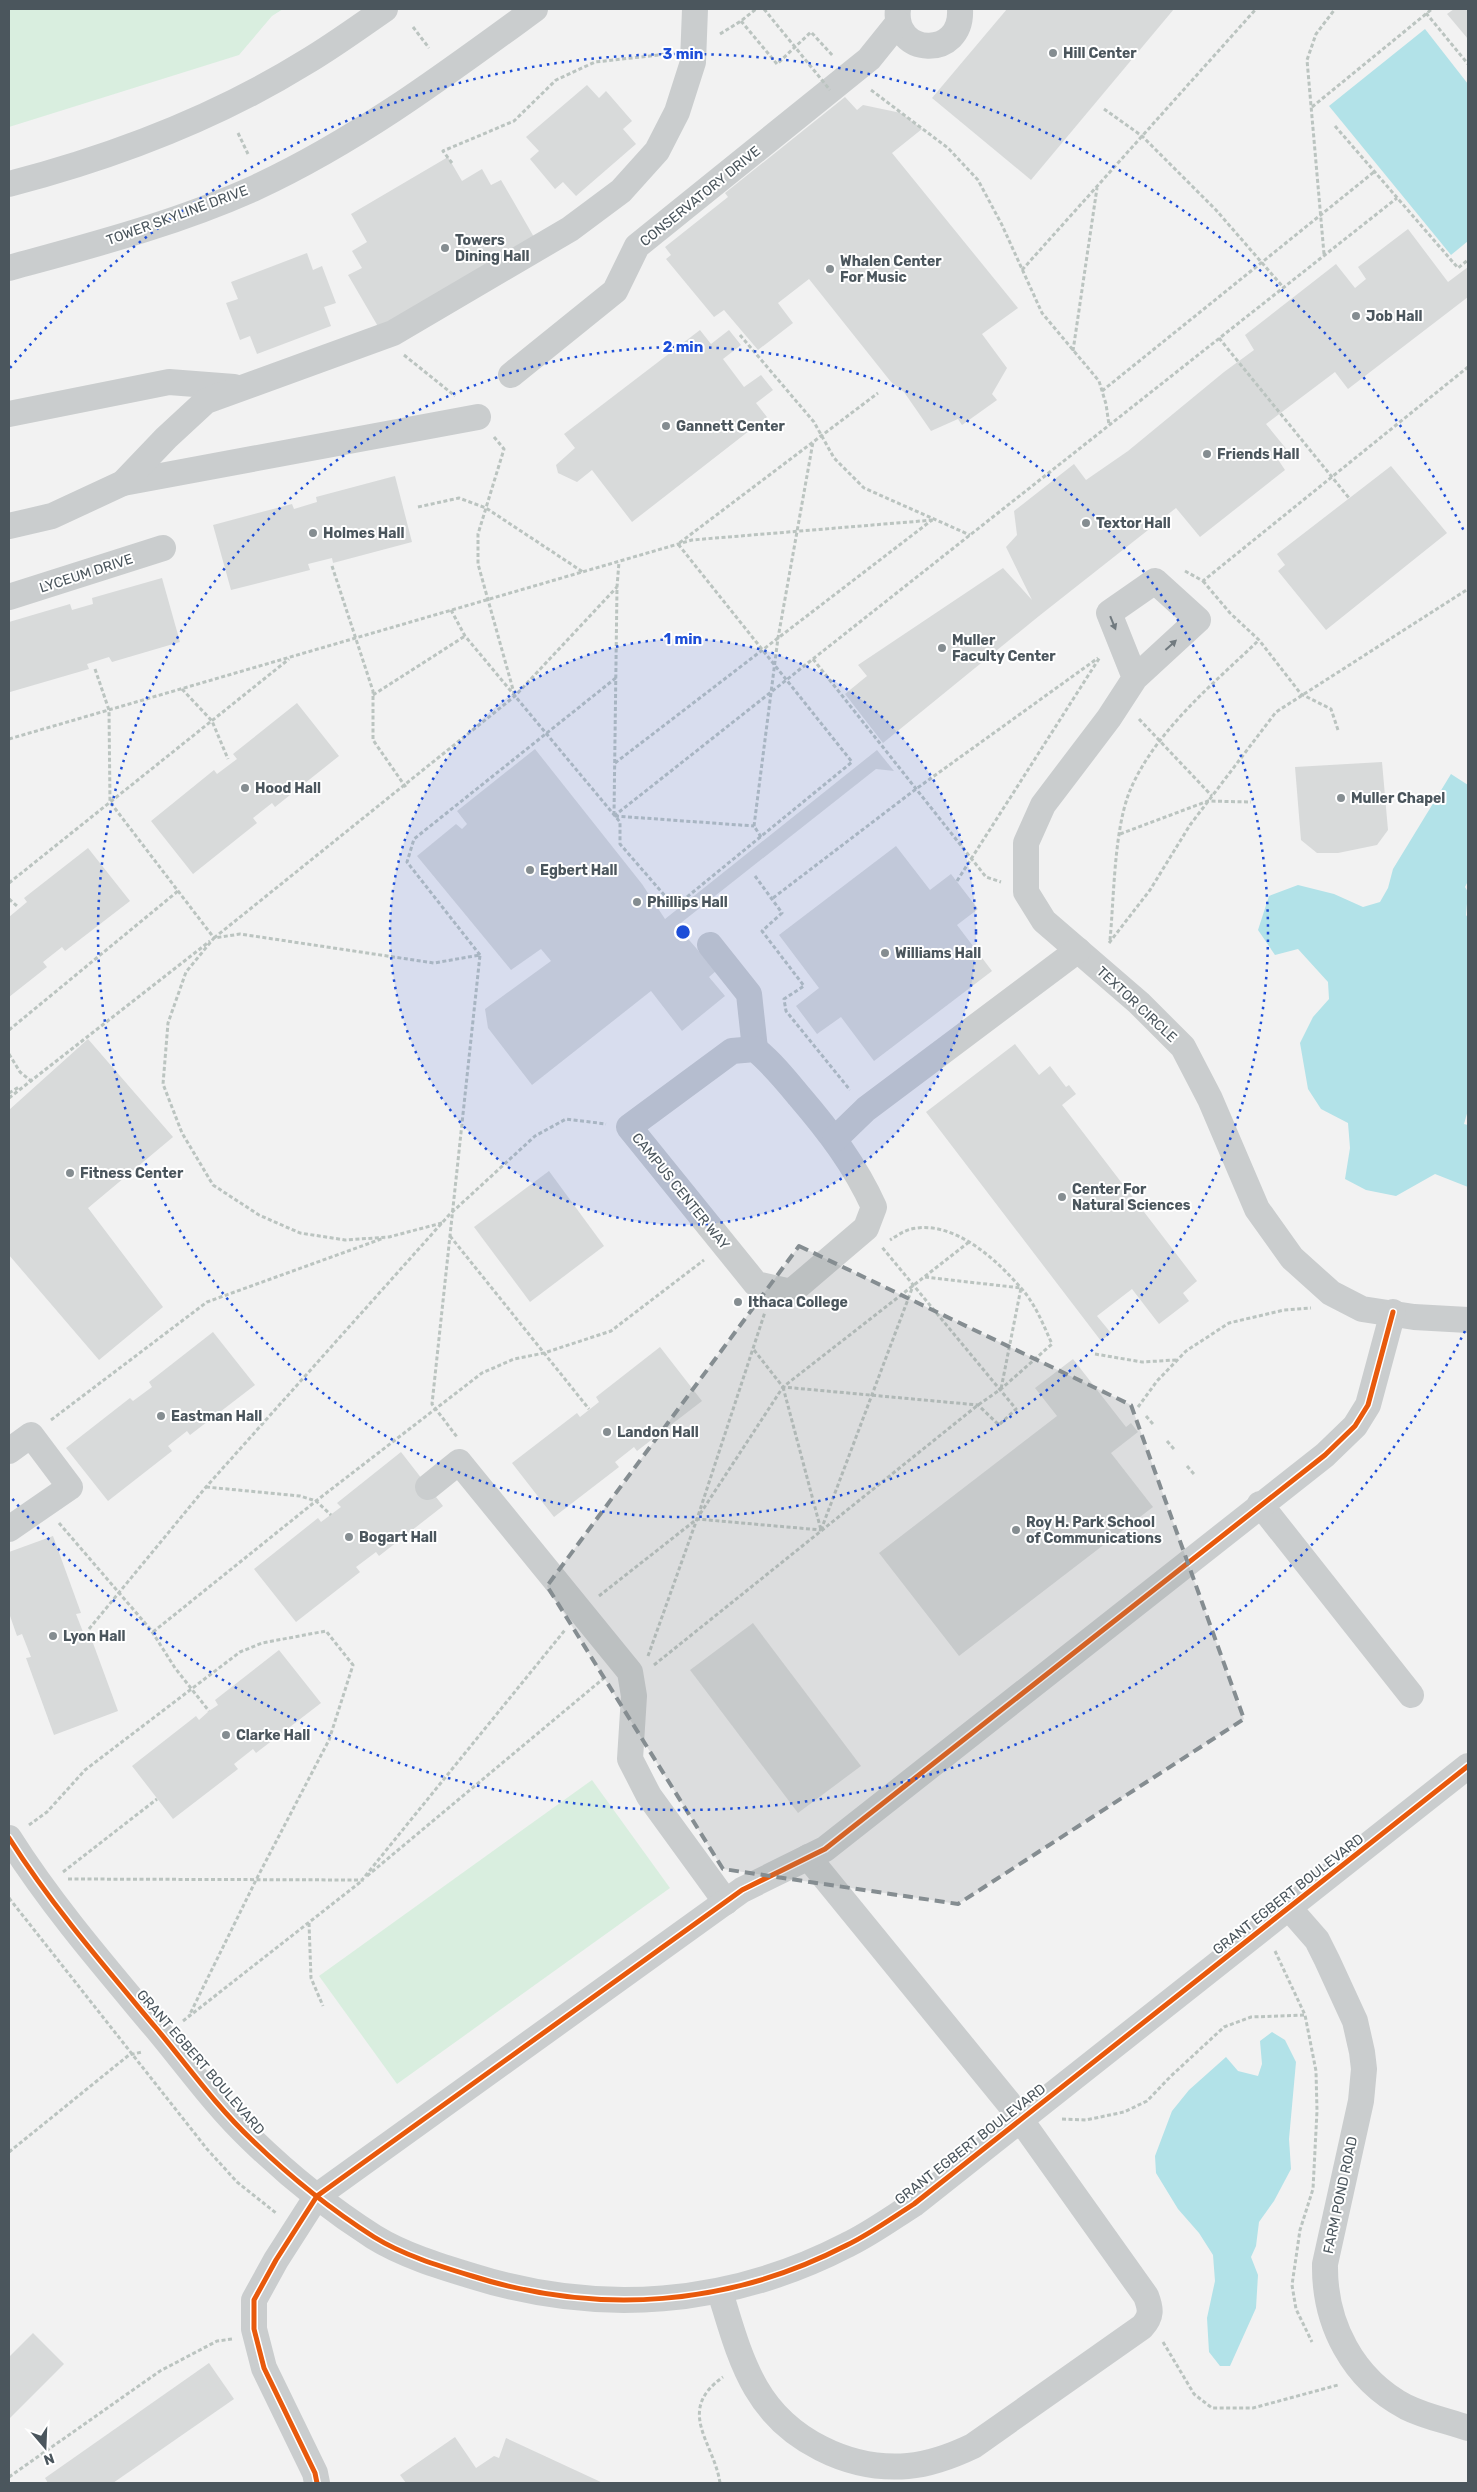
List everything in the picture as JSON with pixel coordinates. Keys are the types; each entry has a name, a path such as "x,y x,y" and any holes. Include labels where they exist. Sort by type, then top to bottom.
{"street":[{"path":"9,184 113,154 214,112 306,62 385,9"},
{"name":"TOWER SKYLINE DRIVE","path":"9,268 132,234 202,209 258,186 324,153 380,120 535,9"},
{"path":"124,483 166,438 206,401 402,328 570,229 621,191 657,151 678,112 693,62 696,9"},
{"path":"898,16 903,34 913,42 924,46 936,46 948,40 956,31 960,20 960,9"},
{"name":"CONSERVATORY DRIVE","path":"511,375 615,291 637,246 870,59 898,16"},
{"path":"9,414 169,382 245,387"},
{"path":"9,526 52,516 124,483 478,416"},
{"name":"LYCEUM DRIVE","path":"9,597 163,548"},
{"path":"1026,892 1026,843 1043,805 1121,700 1135,678 1198,620 1155,581 1109,614 1111,649 1135,678"},
{"name":"TEXTOR CIRCLE","path":"1026,892 1044,921 1139,1003 1182,1047 1210,1099 1257,1210 1292,1258 1330,1293 1362,1309 1393,1312 1414,1317 1468,1320"},
{"path":"710,945 749,994 755,1049 769,1060 835,1139 861,1178 874,1207 873,1237"},
{"path":"835,1139 866,1109 1086,957"},
{"name":"CAMPUS CENTER WAY","path":"755,1049 732,1051 628,1127 756,1284 791,1292 873,1237"},
{"path":"317,2483 315,2473 264,2368 256,2336 254,2300 295,2229 317,2196 742,1890 825,1849 1260,1504 1325,1455 1355,1426 1368,1405 1393,1312"},
{"path":"9,1451 31,1435 70,1486 9,1529"},
{"path":"428,1487 459,1462 632,1674 634,1696 630,1759 649,1796 726,1902"},
{"path":"1260,1504 1411,1695"},
{"name":"GRANT EGBERT BOULEVARD","path":"9,1839 46,1879 92,1952 250,2139 317,2196 376,2238 431,2263 488,2281 547,2294 607,2300 652,2301 720,2292 754,2284 848,2245 914,2204 1468,1766"},
{"path":"720,2292 744,2363 764,2400 791,2428 812,2444 837,2456 858,2462 886,2466 908,2466 948,2457 972,2446 1142,2327 1150,2317 1150,2305 1146,2296 1028,2114 916,1987 808,1857"},
{"name":"FARM POND ROAD","path":"1289,1908 1312,1934 1327,1960 1355,2022 1361,2045 1364,2069 1362,2101 1325,2264 1325,2280 1330,2313 1336,2330 1354,2363 1380,2390 1406,2406 1468,2428"}],"path":[{"path":"452,164 442,151 514,121 556,80 595,62 652,57 694,50 741,21 756,9"},
{"path":"764,9 830,90"},
{"path":"1022,270 1256,9"},
{"path":"1324,255 1307,60 1316,34 1336,9"},
{"path":"1312,107 1432,9"},
{"path":"1426,14 1468,64"},
{"path":"741,21 777,64 811,32 850,74 948,148 978,180 1002,224 1042,313 1099,381 1108,425"},
{"path":"413,27 429,48"},
{"path":"1104,109 1142,136 1216,210 1283,287"},
{"path":"1335,126 1458,268 1468,260"},
{"path":"238,133 248,154"},
{"path":"1102,391 1374,172"},
{"path":"1073,351 1097,187"},
{"path":"614,816 1396,198"},
{"path":"740,335 814,422 834,458 864,488 970,535"},
{"path":"382,337 472,409 504,449 478,534 478,564 515,696"},
{"path":"1219,338 1349,498"},
{"path":"678,544 878,393"},
{"path":"761,837 754,826 778,638 813,441"},
{"path":"418,507 459,498 486,508 583,572"},
{"path":"9,739 692,540 933,520"},
{"path":"615,763 933,520"},
{"path":"451,610 465,636 620,822 620,844 672,904 682,901 852,762 678,544"},
{"path":"614,816 617,587 620,562"},
{"path":"332,566 373,696 373,740 407,789"},
{"path":"1203,581 1230,614 1258,640 1302,694 1332,709 1338,730"},
{"path":"9,1098 214,938 515,696 617,587"},
{"path":"1086,957 1110,941 1150,890 1190,825 1276,712 1468,589"},
{"path":"373,696 465,636"},
{"path":"1110,941 1120,834 1129,794 1147,759 1183,714 1258,640"},
{"path":"1104,665 1111,649"},
{"path":"772,898 916,789 1111,649"},
{"path":"9,883 292,657"},
{"path":"812,659 986,877 1026,892"},
{"path":"95,669 109,710 110,802 214,938"},
{"path":"459,1462 457,1436 432,1404 480,955 407,862 414,839 617,677"},
{"path":"182,689 212,721 228,759"},
{"path":"1121,700 1212,796"},
{"path":"1120,834 1208,801 1251,802"},
{"path":"614,816 754,826"},
{"path":"755,876 782,913 762,931 804,986 784,999 786,1011 866,1109"},
{"path":"9,1030 178,891"},
{"path":"9,899 17,906"},
{"path":"389,1237 345,1240 300,1233 259,1215 213,1185 182,1134 164,1084 168,1023 186,972 214,938 240,934 434,963 480,955"},
{"path":"9,1054 20,1072 31,1081"},
{"path":"9,1093 31,1081"},
{"path":"89,1629 206,1487 453,1211 535,1136 566,1119 628,1127"},
{"path":"31,1435 207,1302 389,1237 442,1223"},
{"path":"9,2152 132,2054 145,2051 362,1880 821,1530 978,1405 1000,1389 1052,1344 1038,1314 1021,1288 996,1264 964,1238 934,1228 917,1228 873,1237 1000,1389 1016,1409 999,1425 978,1405 783,1387"},
{"path":"450,1236 589,1409"},
{"path":"362,1880 580,1611 697,1518 783,1387 969,1242"},
{"path":"153,1632 316,1501 482,1373 514,1359 544,1353 611,1331 724,1244"},
{"path":"924,1277 1021,1288"},
{"path":"821,1530 913,1285"},
{"path":"632,1674 697,1518 754,1350 773,1287"},
{"path":"1000,1389 1021,1288"},
{"path":"1138,1407 1157,1380 1186,1351 1229,1323 1284,1310 1313,1308"},
{"path":"754,1350 783,1387 821,1530"},
{"path":"1095,1354 1142,1362 1177,1360"},
{"path":"1146,1416 1153,1424"},
{"path":"1167,1441 1174,1449"},
{"path":"1188,1466 1194,1474"},
{"path":"206,1487 300,1496 316,1501 331,1515"},
{"path":"44,1506 153,1632 191,1688 210,1711"},
{"path":"697,1518 821,1530"},
{"path":"9,1839 47,1812 85,1770 240,1652 262,1643 326,1631 353,1664 329,1740 256,1880 189,2016"},
{"path":"46,1879 157,1799"},
{"path":"46,1879 362,1880"},
{"path":"9,1898 207,2149 237,2182 295,2229"},
{"path":"309,1922 311,1978 324,2006"},
{"path":"1264,1928 1305,2015 1316,2071 1316,2146 1313,2189 1300,2230 1292,2285 1296,2309 1317,2351"},
{"path":"1028,2114 1055,2119 1086,2120 1124,2112 1147,2101 1224,2027 1251,2017 1305,2015"},
{"path":"1150,2317 1194,2394 1212,2408 1253,2408 1338,2385 1370,2380"},
{"path":"9,2477 160,2371 217,2341 256,2336"},
{"path":"720,2483 718,2472 699,2424 700,2400 715,2382 744,2363"},
{"path":"1333,2376 1338,2385"}],"highlighted area":[{"path":"799,1246 1131,1405 1244,1719 958,1904 723,1869 547,1586"}],"green space":[{"path":"9,9 283,9 272,16 239,55 9,127"},
{"path":"592,1780 670,1888 397,2084 319,1976"}],"water":[{"path":"1425,29 1468,84 1468,241 1451,255 1329,106"},
{"path":"1451,774 1468,785 1468,881 1465,887 1468,892 1466,915 1468,918 1468,1110 1464,1124 1468,1125 1468,1187 1435,1174 1396,1196 1366,1190 1345,1179 1350,1148 1348,1123 1321,1109 1308,1089 1300,1043 1313,1017 1329,999 1328,982 1298,949 1275,955 1258,930 1269,896 1298,885 1334,894 1363,907 1380,902 1388,888 1393,869"},
{"path":"1272,2032 1285,2040 1296,2062 1289,2139 1291,2169 1274,2201 1259,2222 1256,2246 1251,2257 1258,2275 1256,2308 1230,2366 1220,2366 1209,2352 1207,2318 1215,2281 1213,2255 1199,2233 1178,2209 1156,2173 1155,2156 1172,2111 1189,2090 1226,2057 1238,2071 1258,2076 1262,2064 1260,2041"}],"building":[{"name":"Hill Center","path":"1007,9 1174,9 1031,180 932,98"},
{"path":"1454,9 1468,9 1468,39 1447,14"},
{"path":"587,85 599,98 606,91 632,121 623,129 636,144 576,196 563,182 555,189 530,159 539,151 526,137"},
{"name":"Whalen Center For Music","path":"845,97 857,110 863,105 901,113 922,129 892,153 1018,308 982,334 1007,368 992,394 997,400 962,425 958,419 931,431 904,392 891,382 809,279 778,303 793,323 758,350 724,310 714,317 666,259 671,255 665,247 728,197 725,193"},
{"name":"Towers Dining Hall","path":"448,157 462,181 482,169 491,185 501,180 538,244 383,335 348,275 362,268 352,251 367,242 351,214"},
{"path":"1408,229 1448,282 1468,267 1468,297 1348,389 1335,372 1266,424 1288,451 1277,458 1285,470 1200,537 1176,508 883,743 845,694 867,676 858,665 1003,568 1032,600 1006,547 1017,535 1014,511 1074,464 1086,480 1128,451 1224,372 1254,350 1245,335 1336,264 1355,288 1366,279 1358,267"},
{"path":"307,253 313,270 322,266 336,303 324,307 331,326 257,354 250,336 240,340 226,303 238,299 231,282"},
{"name":"Gannett Center","path":"700,330 711,344 729,330 741,345 723,359 744,387 761,375 773,390 756,403 767,417 632,522 592,470 577,482 558,473 556,465 575,448 564,434"},
{"path":"1391,466 1447,533 1326,630 1278,571 1285,565 1277,554"},
{"name":"Holmes Hall","path":"395,476 412,542 333,563 332,558 308,564 310,570 231,590 213,525 292,504 294,509 317,502 316,497"},
{"path":"162,578 180,642 112,662 109,657 87,664 89,669 10,692 9,622 70,604 72,610 93,604 92,598"},
{"name":"Hood Hall","path":"297,703 339,756 275,807 272,803 253,818 257,823 193,874 151,821 214,770 217,774 237,759 233,754"},
{"path":"535,749 642,884 665,919 877,750 894,771 876,769 677,926 716,971 709,977 725,996 682,1031 651,991 532,1085 488,1028 485,1009 551,961 541,949 511,970 417,856 456,824 462,829 467,824 457,811"},
{"name":"Muller Chapel","path":"1382,762 1388,830 1377,845 1338,853 1317,853 1301,840 1295,767"},
{"name":"Williams Hall","path":"896,846 930,890 951,874 978,909 957,925 992,971 874,1061 841,1017 817,1034 796,1006 819,988 779,935"},
{"path":"88,848 130,901 65,951 62,947 43,962 47,967 9,997 9,917 27,902 24,898"},
{"name":"Fitness Center","path":"88,1039 173,1137 88,1208 163,1307 99,1360 9,1255 9,1110"},
{"name":"Center For Natural Sciences","path":"1015,1044 1039,1075 1050,1066 1066,1087 1069,1085 1076,1094 1062,1105 1197,1281 1183,1293 1189,1301 1159,1324 1132,1289 1097,1316 1111,1333 1101,1341 926,1112"},
{"path":"549,1171 604,1246 530,1302 474,1227"},
{"name":"Eastman Hall","path":"213,1332 255,1385 190,1435 187,1431 168,1446 172,1451 108,1501 66,1448 130,1398 133,1401 152,1387 149,1382"},
{"name":"Landon Hall","path":"660,1347 702,1401 637,1451 634,1447 615,1462 619,1467 554,1517 512,1463 577,1413 580,1417 599,1402 596,1397"},
{"name":"Roy H. Park School of Communications","path":"1073,1359 1126,1427 1131,1423 1138,1432 1111,1453 1153,1507 959,1656 879,1553 1057,1416 1035,1388"},
{"name":"Bogart Hall","path":"401,1452 443,1506 379,1556 376,1552 356,1567 360,1572 296,1622 254,1569 318,1518 321,1522 341,1507 337,1503"},
{"name":"Lyon Hall","path":"53,1536 81,1613 76,1614 85,1637 90,1635 118,1711 54,1735 26,1658 31,1657 22,1634 17,1636 9,1613 9,1552"},
{"path":"753,1623 861,1766 798,1813 690,1670"},
{"name":"Clarke Hall","path":"279,1650 321,1703 256,1753 253,1749 234,1764 238,1769 173,1819 132,1766 196,1716 199,1720 218,1705 215,1700"},
{"path":"33,2333 64,2364 9,2419 9,2357"},
{"path":"209,2363 234,2399 113,2483 48,2483 45,2478"},
{"path":"455,2437 476,2468 494,2456 499,2458 506,2438 603,2483 406,2483 400,2475"}],"cycle path":[{"path":"317,2483 315,2473 264,2368 254,2329 254,2300 276,2260 317,2196 742,1890 825,1849 1325,1455 1355,1426 1368,1405 1393,1312"},
{"path":"9,1838 43,1888 80,1936 226,2113 280,2166 341,2215 374,2237 409,2255 472,2276 520,2289 568,2297 615,2300 663,2298 710,2292 756,2281 802,2265 856,2241 914,2204 1468,1766"}],"place":[{"name":"Hill Center","path":"1053,53"},
{"name":"Towers Dining Hall","path":"445,248"},
{"name":"Whalen Center For Music","path":"830,269"},
{"name":"Job Hall","path":"1356,316"},
{"name":"Gannett Center","path":"666,426"},
{"name":"Friends Hall","path":"1207,454"},
{"name":"Textor Hall","path":"1086,523"},
{"name":"Holmes Hall","path":"313,533"},
{"name":"Muller Faculty Center","path":"942,648"},
{"name":"Hood Hall","path":"245,788"},
{"name":"Muller Chapel","path":"1341,798"},
{"name":"Egbert Hall","path":"530,870"},
{"name":"Phillips Hall","path":"637,902"},
{"name":"Williams Hall","path":"885,953"},
{"name":"Fitness Center","path":"70,1173"},
{"name":"Center For Natural Sciences","path":"1062,1197"},
{"name":"Ithaca College","path":"738,1302"},
{"name":"Eastman Hall","path":"161,1416"},
{"name":"Landon Hall","path":"607,1432"},
{"name":"Roy H. Park School of Communications","path":"1016,1530"},
{"name":"Bogart Hall","path":"349,1537"},
{"name":"Lyon Hall","path":"53,1636"},
{"name":"Clarke Hall","path":"226,1735"}]}
